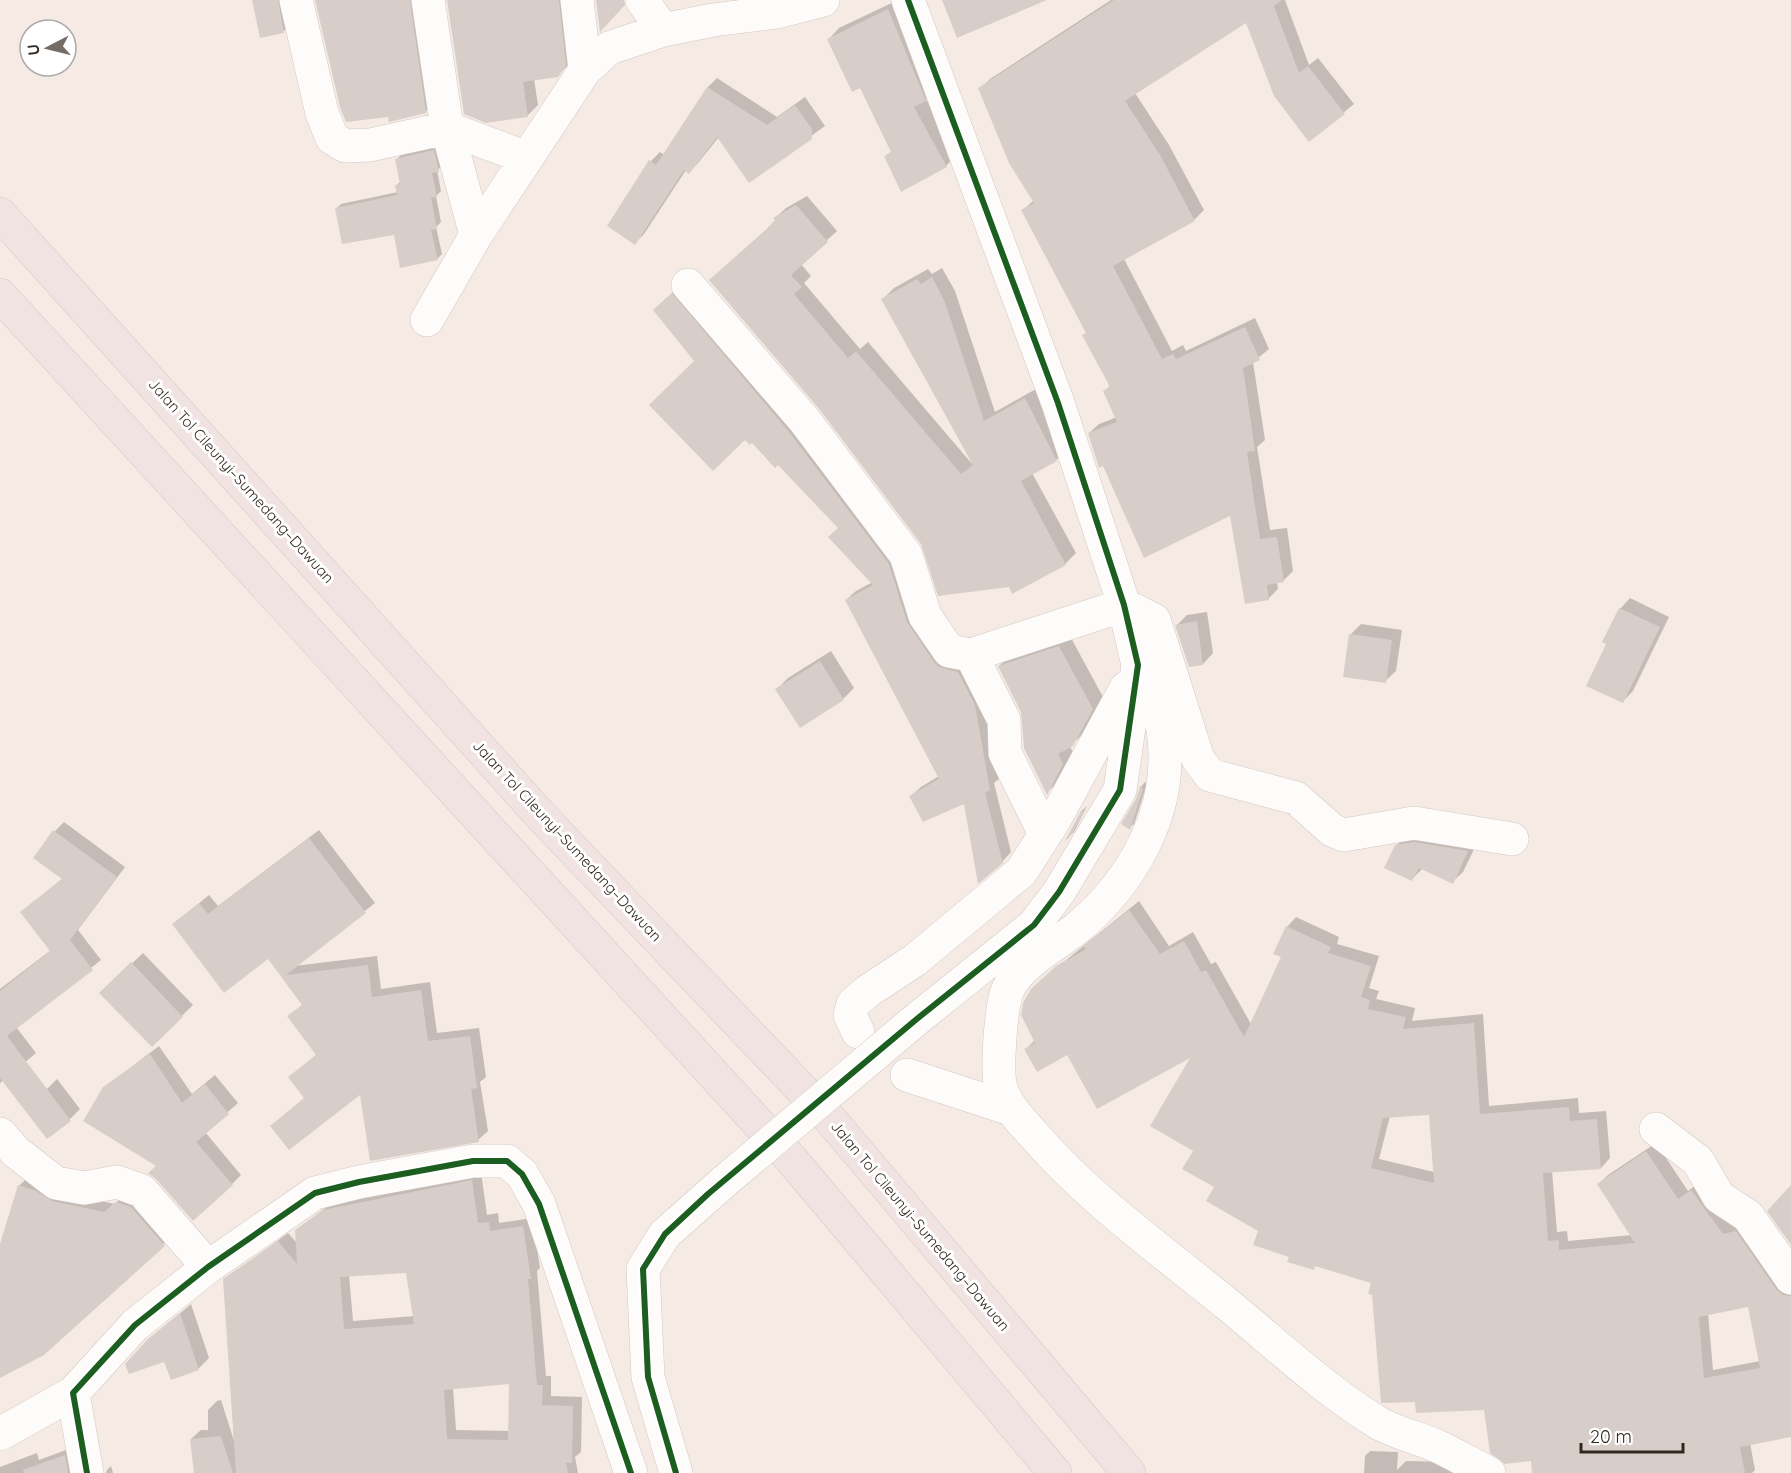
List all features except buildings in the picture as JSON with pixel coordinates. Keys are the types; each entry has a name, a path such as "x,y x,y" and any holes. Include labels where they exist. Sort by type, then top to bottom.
{"highway":[{"name":"Jalan Tol Cileunyi–Sumedang–Dawuan","path":"0,214 541,816 830,1119 1129,1473"},
{"path":"0,294 792,1159 1055,1473"}],"street":[{"path":"296,0 322,113 332,138 345,146 370,145 447,128 527,158"},
{"path":"428,0 447,128 476,235"},
{"path":"577,0 585,70"},
{"path":"642,0 663,30"},
{"path":"427,320 476,235 585,70 609,48 663,30 713,20 777,12 823,0"},
{"path":"908,0 1058,403 1124,605 1138,665 1158,708 1164,737 1165,767 1154,823 1134,862 1100,906 1077,928 1024,968 1005,996 1000,1041 1000,1086 1011,1109 1052,1156 1110,1208 1325,1388 1380,1424 1440,1448 1489,1473"},
{"path":"688,285 806,421 906,555 926,616 949,651 971,655 1124,605 1155,620 1198,759 1210,775 1296,798 1332,830 1344,835 1414,823 1512,839"},
{"path":"971,655 1004,720 1005,753 1045,834"},
{"path":"858,1032 850,1015 853,1004 868,991 915,960 1021,872 1045,834 1138,665"},
{"path":"0,1434 73,1393 135,1324 208,1267 315,1193 374,1179 473,1161 507,1161 522,1174 539,1204 629,1468 672,1460 648,1377 643,1269 665,1234 726,1180 918,1018 1034,925 1059,892 1120,790 1138,665"},
{"path":"907,1075 1011,1109"},
{"path":"1656,1129 1698,1161 1719,1197 1748,1216 1791,1278"},
{"path":"0,1134 16,1152 56,1183 84,1188 117,1182 142,1191 208,1267"},
{"path":"73,1393 87,1473"}],"cycle path":[{"path":"676,1473 648,1377 643,1269 665,1234 708,1194 918,1018 1034,925 1059,892 1120,790 1138,665 1124,605 1058,403 908,0"},
{"path":"87,1473 73,1393 135,1325 208,1267 315,1193 359,1182 473,1161 507,1161 522,1174 539,1204 631,1473"}]}
